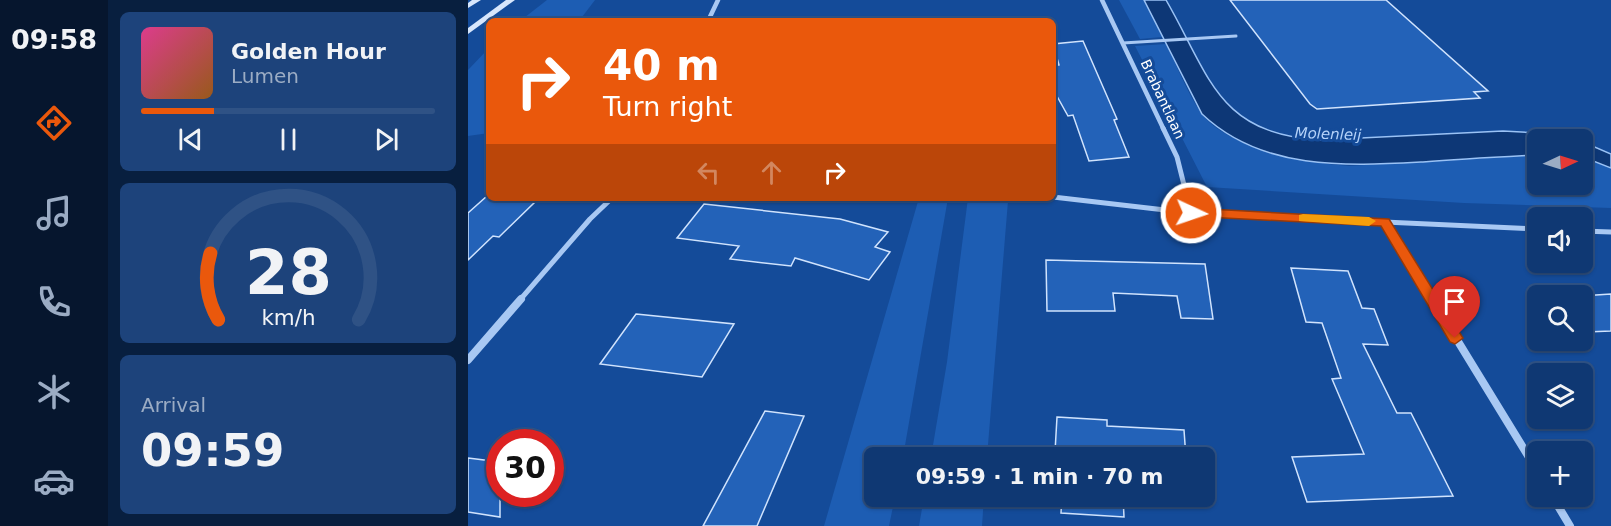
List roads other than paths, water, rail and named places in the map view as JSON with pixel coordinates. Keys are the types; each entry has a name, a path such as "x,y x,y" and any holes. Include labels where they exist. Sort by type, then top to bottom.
{"main road":[{"path":"468,6 477,0"},
{"path":"487,18 511,0"},
{"path":"468,32 486,19"}],"street":[{"path":"709,18 718,0"},
{"name":"Brabantlaan","path":"1102,0 1177,157 1191,213"},
{"path":"1056,197 1191,213 1527,228"},
{"path":"468,360 590,219 609,201"},
{"path":"1385,222 1527,454"},
{"path":"1593,231 1611,232"},
{"path":"1559,507 1570,526"}],"lane":[{"path":"1123,43 1236,36"}],"water label":[{"name":"Molenleij","path":"1328,134"}]}
